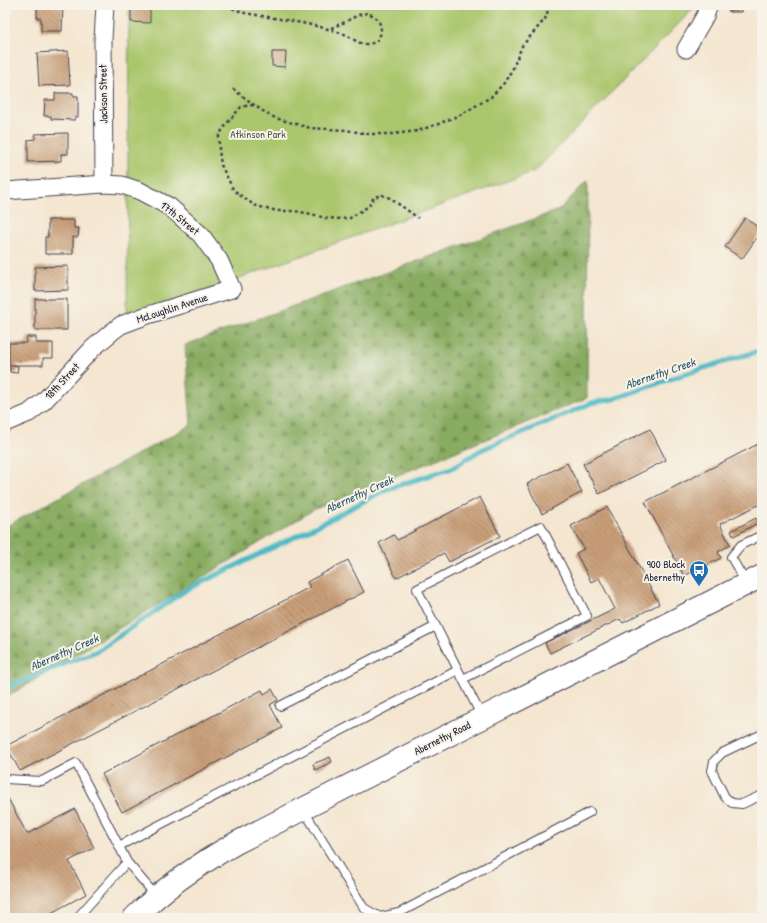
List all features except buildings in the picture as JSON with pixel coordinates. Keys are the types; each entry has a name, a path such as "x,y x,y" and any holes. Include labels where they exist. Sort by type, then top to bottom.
{"main road":[{"name":"Abernethy Road","path":"134,918 157,896 209,858 754,580"}],"street":[{"name":"Jackson Street","path":"104,184 103,40 105,5"},
{"path":"686,49 705,16 709,5"},
{"name":"17th Street","path":"5,191 104,184 122,185 140,190 170,208 201,234 218,260 232,289"},
{"name":"McLoughlin Avenue","path":"113,331 121,325 145,316 232,289"},
{"name":"18th Street","path":"5,423 29,413 44,401 93,348 113,331"}],"lane":[{"path":"463,679 587,616 541,526 417,589 482,718"},
{"path":"754,580 731,557 741,545 762,534"},
{"path":"280,706 436,626"},
{"path":"119,846 458,670"},
{"path":"762,734 722,753 714,761 712,772 725,796 732,803 742,804 762,795"},
{"path":"5,779 42,781 76,763 127,862 157,896"},
{"path":"303,809 364,908 380,917 399,913 590,812"},
{"path":"77,918 127,862"}],"path":[{"path":"227,5 234,10 245,13 327,29 347,36 363,44 369,44 378,39 382,29 377,19 369,13 354,17 327,29"},
{"path":"418,218 390,198 382,195 374,197 369,206 350,218 341,219 325,218 295,211 266,209 254,205 241,196 234,188 222,165 218,150 219,135 241,107 251,105 275,118 310,128 346,130 368,134 394,134 416,131 438,124 460,114 490,97 504,83 513,68 522,46 545,20 550,5"},
{"path":"233,89 261,110"}],"green space":[{"name":"Atkinson Park","path":"129,5 694,5 694,8 535,171 127,319"},
{"path":"588,180 587,398 315,509 5,698 5,527 191,425 185,345 559,210"}],"waterway":[{"name":"Abernethy Creek","path":"5,688 97,651 186,590 325,522 387,489 452,468 481,450 592,403 614,399 685,374 762,350"}],"place":[{"name":"900 Block Abernethy","path":"699,587"}]}
